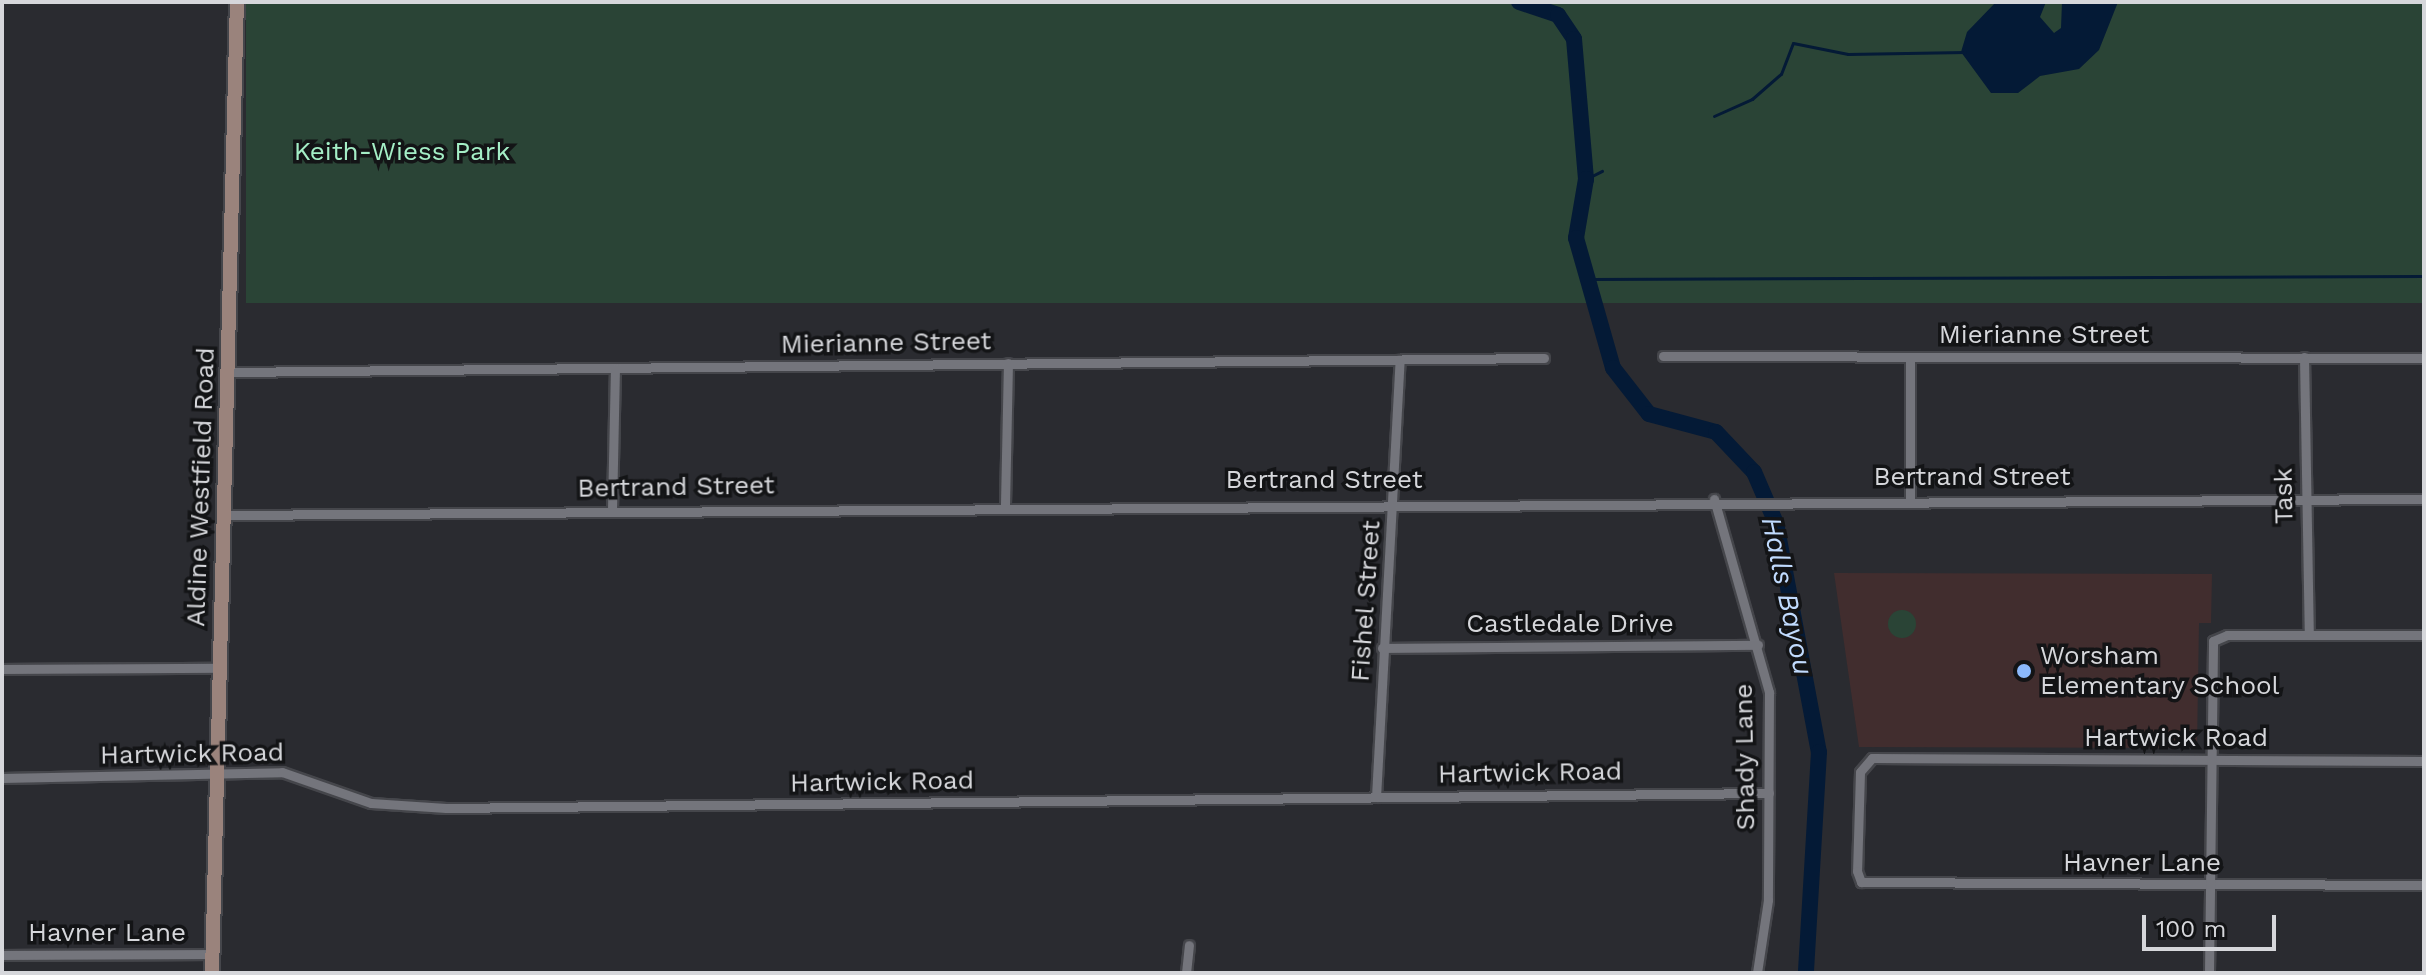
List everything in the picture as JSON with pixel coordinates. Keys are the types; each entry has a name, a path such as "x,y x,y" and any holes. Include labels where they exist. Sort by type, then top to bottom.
{"main road":[{"name":"Aldine Westfield Road","path":"212,973 237,2"}],"street":[{"name":"Mierianne Street","path":"1663,356 2424,358"},
{"path":"1910,357 1910,499"},
{"name":"Task","path":"2304,357 2309,635"},
{"name":"Mierianne Street","path":"229,372 1544,358"},
{"name":"Fishel Street","path":"1376,797 1382,648 1395,502 1400,360"},
{"path":"1005,505 1008,363"},
{"path":"612,510 615,368"},
{"name":"Bertrand Street","path":"225,515 1714,499 2424,499"},
{"name":"Shady Lane","path":"1714,499 1769,692 1768,900 1757,973"},
{"path":"2209,973 2213,641 2309,635 2424,635"},
{"name":"Castledale Drive","path":"1382,648 1758,645"},
{"path":"2,669 220,668"},
{"name":"Hartwick Road","path":"1861,882 1860,772 1880,758 2424,761"},
{"name":"Hartwick Road","path":"2,778 297,774 405,808 1769,793"},
{"name":"Havner Lane","path":"1861,882 2424,885"},
{"path":"1186,973 1189,945"},
{"name":"Havner Lane","path":"2,955 212,954"}],"shaded area":[{"name":"Worsham Elementary School","path":"1834,573 2212,574 2211,623 2199,623 2197,748 1859,747"}],"green space":[{"name":"Keith-Wiess Park","path":"246,2 2424,2 2424,303 246,303"},
{"path":"1902,610 1912,614 1916,624 1912,634 1902,638 1892,634 1888,624 1892,614"}],"water":[{"path":"1996,2 2046,2 2040,17 2054,33 2061,28 2062,2 2118,2 2099,50 2079,69 2040,76 2018,93 1991,93 1961,52 1967,32"}],"waterway":[{"name":"Halls Bayou","path":"1519,2 1558,15 1574,39 1586,179 1576,238 1613,368 1649,414 1716,432 1754,472 1776,523 1819,752 1806,973"},
{"path":"1714,116 1752,99 1781,74 1793,43 1848,54 1965,52"},
{"path":"1586,179 1602,171"},
{"path":"1591,279 2424,276"}],"place":[{"name":"Worsham Elementary School","path":"2024,671"}]}
